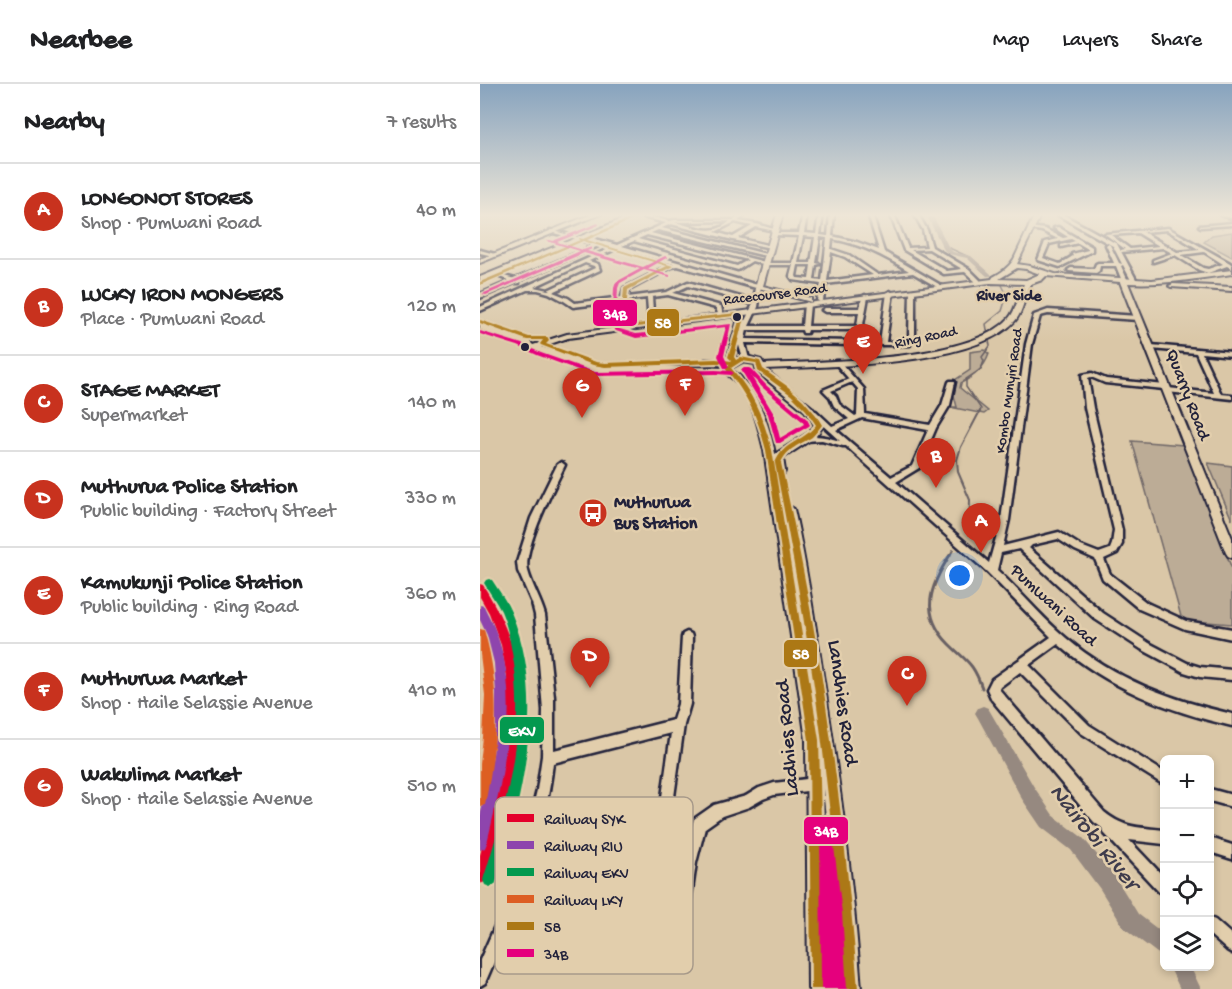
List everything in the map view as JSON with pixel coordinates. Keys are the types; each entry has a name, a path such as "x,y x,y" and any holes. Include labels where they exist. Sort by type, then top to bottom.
{"main road":[{"path":"480,281 540,256"},
{"path":"768,256 759,287 808,302"},
{"path":"1009,276 1018,256"},
{"path":"1015,261 1044,274 1231,289"},
{"path":"1009,276 1020,266 1030,267"},
{"path":"1009,276 1032,281 1166,281 1232,272"},
{"path":"1032,281 1044,274"},
{"name":"Racecourse Road","path":"536,342 562,336 735,314 754,307 792,306 808,302 822,304 1009,276"},
{"name":"Racecourse Road","path":"822,304 1009,276"},
{"name":"Ring Road","path":"755,364 837,363 918,356 958,347 987,333 1010,314 1014,301 1009,276"},
{"path":"1209,276 1204,281 1205,284 1231,289"},
{"name":"Ring Road","path":"755,364 932,349 987,333 1002,328 1017,314 1022,292 1032,281"},
{"name":"Quarry Road","path":"1127,281 1138,318 1232,553"},
{"path":"792,296 797,302 792,306"},
{"path":"480,321 536,342 592,367 632,370 693,369 732,368 755,364 813,413 819,425 814,434 805,440 780,443 768,436 763,428"},
{"path":"480,326 536,342 609,328 623,321 636,326"},
{"path":"732,368 747,376 755,364"},
{"path":"774,379 773,371 782,365"},
{"name":"Ladhies Road","path":"732,368 754,403 763,428 777,494 807,688 814,741 818,989"},
{"name":"Landhies Road","path":"805,440 782,452 778,457 778,463 803,587 831,782 851,989"},
{"path":"816,941 832,933 847,934"}],"street":[{"path":"480,296 571,256"},
{"path":"480,309 597,256"},
{"path":"646,256 759,287 741,341 741,349 755,364"},
{"path":"623,321 627,288 672,264 680,256"},
{"path":"696,256 738,268 752,259"},
{"path":"737,256 796,264 827,265"},
{"path":"758,256 767,261"},
{"path":"798,256 794,278 824,283 912,272"},
{"path":"811,281 814,256"},
{"path":"824,328 822,304 828,256"},
{"path":"847,256 877,276"},
{"path":"887,256 932,286"},
{"path":"918,256 946,273 967,270"},
{"path":"944,256 967,270 978,281"},
{"path":"1042,256 1041,259 1060,267 1078,256"},
{"name":"Quarry Road","path":"1117,256 1123,265 1127,281"},
{"name":"Quarry Road","path":"1121,256 1127,281"},
{"path":"1155,261 1166,256"},
{"path":"1179,256 1204,271 1230,266"},
{"path":"1214,256 1230,266"},
{"path":"548,292 598,269 596,265 585,262"},
{"path":"1070,262 1123,265"},
{"path":"1071,270 1096,271 1096,265"},
{"path":"495,275 514,280 525,287"},
{"path":"534,286 568,300 573,305 668,292 686,284 754,307"},
{"path":"741,341 909,344 912,338 913,291"},
{"path":"668,292 719,307 722,315"},
{"path":"882,344 890,293"},
{"path":"649,295 652,324"},
{"path":"854,356 865,297"},
{"path":"804,342 808,302"},
{"path":"822,304 841,311 862,310"},
{"path":"841,311 842,328"},
{"name":"Kombo Munyiri Road","path":"992,572 999,550 1011,482 1029,344 1036,315 1048,312 1138,318"},
{"path":"732,368 731,357 741,321 735,314"},
{"path":"744,328 859,328"},
{"path":"1151,347 1232,354"},
{"path":"1198,351 1219,396"},
{"path":"837,363 861,389 857,418"},
{"path":"999,550 1059,535 1078,548 1100,557 1114,551 1118,530 1089,408 1084,376 1092,375 1105,381 1232,397"},
{"path":"852,380 826,391 834,397 836,405 857,418 932,428"},
{"path":"891,481 915,468 932,428 946,405 952,382"},
{"name":"Pumwani Road","path":"813,413 992,572 1058,638 1081,657 1130,687 1189,711 1232,720"},
{"path":"832,429 857,418"},
{"path":"805,440 831,439 851,448"},
{"path":"541,797 547,758 549,717 540,615 523,571 522,562 535,518 559,470"},
{"path":"1028,544 1023,548 1099,616 1124,633 1184,667 1200,672 1232,675"},
{"path":"1100,557 1106,576 1143,606 1185,625 1232,634"},
{"path":"669,797 678,726 684,704 687,637"},
{"path":"1058,638 996,683 993,689 996,696 1099,817 1160,883"},
{"path":"1022,666 1085,729 1160,776"},
{"path":"547,758 678,726"},
{"path":"693,847 699,824 718,810 749,801 759,794 774,789 815,784"},
{"path":"1214,796 1232,801"},
{"path":"1099,817 1112,829 1126,834 1160,837"},
{"path":"1214,847 1232,852"},
{"path":"1214,930 1232,945"},
{"path":"480,978 495,939"}],"shaded area":[{"path":"984,350 989,354 982,367 961,383 960,388 988,411 984,414 950,407 957,407 953,392 955,380 970,370 970,352"},
{"path":"1132,441 1184,445 1232,569 1232,624 1182,620"},
{"path":"1208,463 1232,466 1232,520"}],"waterway":[{"name":"Nairobi River","path":"966,256 989,275"},
{"name":"Nairobi River","path":"980,412 981,409 966,387 966,379 981,369 984,361 982,357 990,346 986,324 1002,311 1007,295 1002,285"},
{"name":"Nairobi River","path":"969,531 970,500 958,472 957,460 961,447 980,411"},
{"name":"Nairobi River","path":"949,557 953,550"},
{"name":"Nairobi River","path":"950,555 933,589 931,611 940,633 972,667 982,688"},
{"name":"Nairobi River","path":"983,713 1028,793 1047,821 1077,844 1107,882 1131,921 1160,943"},
{"name":"Nairobi River","path":"1182,971 1191,989"}],"railway":[{"path":"480,615 493,645"}],"rail line":[{"name":"EKV","path":"489,583 505,610 517,646 522,680 521,748 513,797"},
{"name":"SYK","path":"480,588 494,612 507,645 512,677 511,746 502,797"},
{"name":"RIU","path":"480,609 492,635 499,663 502,693 499,755 480,843"},
{"name":"LKY","path":"480,633 489,674 490,695 489,737 480,800"},
{"name":"SYK","path":"480,877 495,827"},
{"name":"EKV","path":"490,880 495,864"}],"transit line":[{"name":"58","path":"480,284 545,256"},
{"name":"34B","path":"484,294 572,256"},
{"name":"34B","path":"601,256 668,276"},
{"name":"58","path":"638,256 671,266"},
{"name":"34B","path":"666,257 618,282 614,326 618,330 636,336 729,325 721,356 726,367"},
{"name":"58","path":"671,266 626,289 623,321 636,326 735,314 741,321 731,357 734,361"},
{"name":"58","path":"480,321 529,339 545,338 546,341 543,344 595,364 716,361 732,363"},
{"name":"34B","path":"480,332 594,374 731,373"},
{"name":"58","path":"818,989 814,740 769,450 754,406 743,386 728,368 741,359 758,362 760,370 801,401 819,425 809,436 785,451 778,463 803,593 824,725 840,857 851,989"},
{"name":"34B","path":"744,370 749,370 765,387 805,420 807,425 778,442 771,414 744,370"},
{"name":"34B","path":"828,989 826,830 836,913 840,989"}],"place":[{"name":"Kamukunji Police Station","path":"863,374"},
{"name":"Muthurwa Market","path":"685,416"},
{"name":"Wakulima Market","path":"582,418"},
{"name":"LUCKY IRON MONGERS","path":"936,488"},
{"name":"Muthurwa Bus Station","path":"593,513"},
{"name":"LONGONOT STORES","path":"981,553"},
{"name":"Muthurua Police Station","path":"590,688"},
{"name":"STAGE MARKET","path":"907,706"}],"district":[{"name":"River Side","path":"1009,297"}]}
